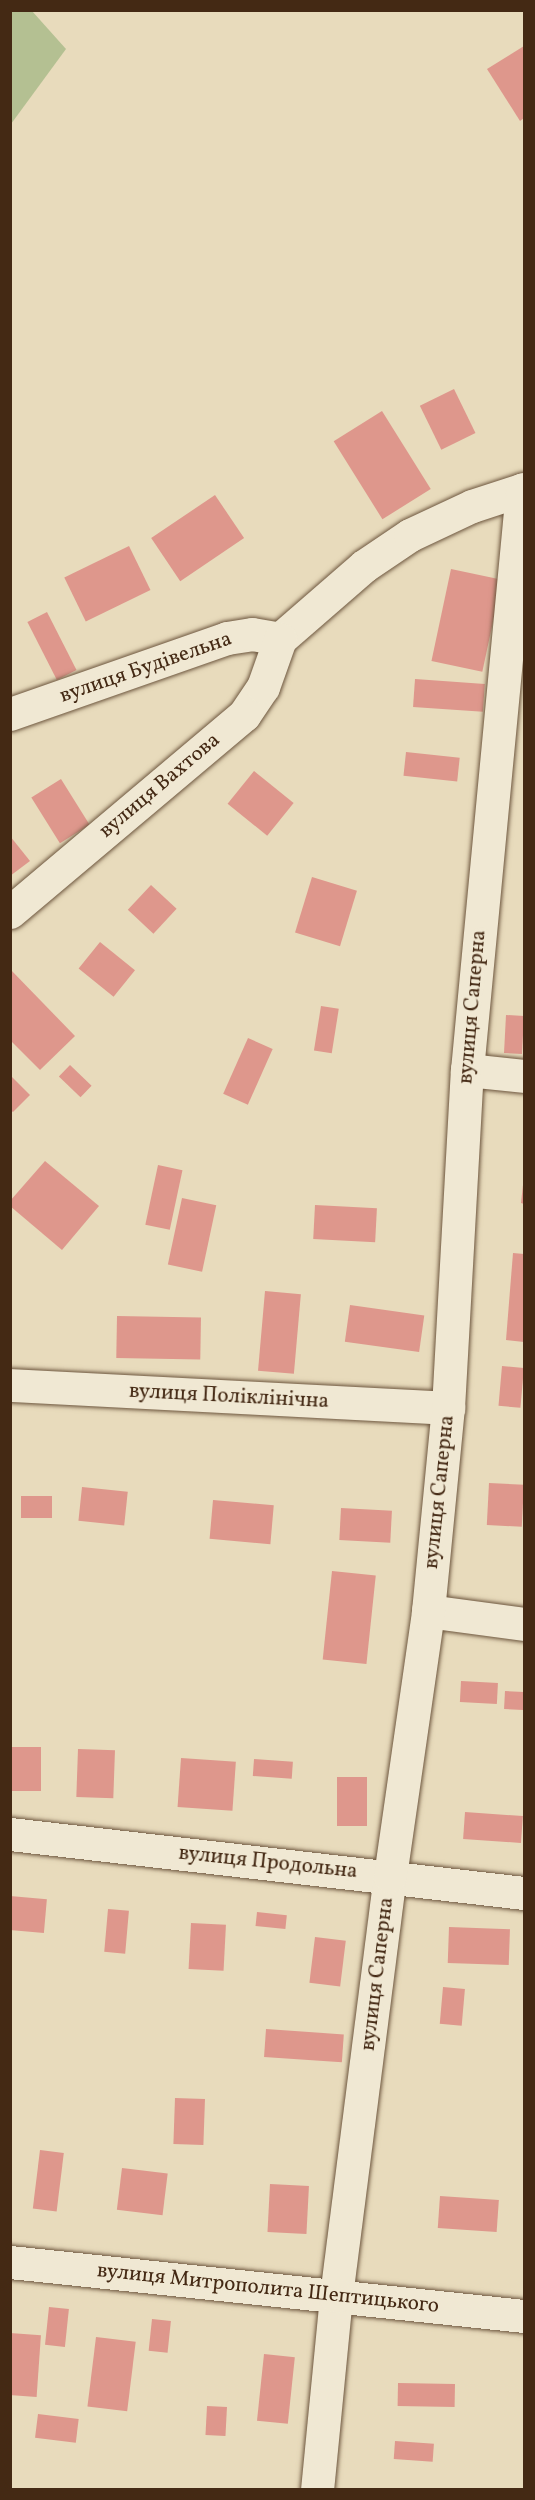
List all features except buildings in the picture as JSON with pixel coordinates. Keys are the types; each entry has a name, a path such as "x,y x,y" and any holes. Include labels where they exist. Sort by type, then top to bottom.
{"street":[{"path":"280,639 364,566 410,535 472,506 524,490"},
{"name":"вулиця Саперна","path":"317,2490 336,2296 390,1876 428,1611 448,1408 467,1070 524,490"},
{"name":"вулиця Будівельна","path":"10,714 226,638 252,634 280,639"},
{"name":"вулиця Вахтова","path":"10,912 244,716 263,687 280,639"},
{"path":"467,1070 525,1076"},
{"name":"вулиця Поліклінічна","path":"10,1385 448,1408"},
{"path":"428,1611 525,1624"},
{"name":"вулиця Продольна","path":"10,1834 525,1893"},
{"name":"вулиця Митрополита Шептицького","path":"10,2262 525,2316"}],"green space":[{"path":"11,10 32,11 66,49 11,124"}]}
